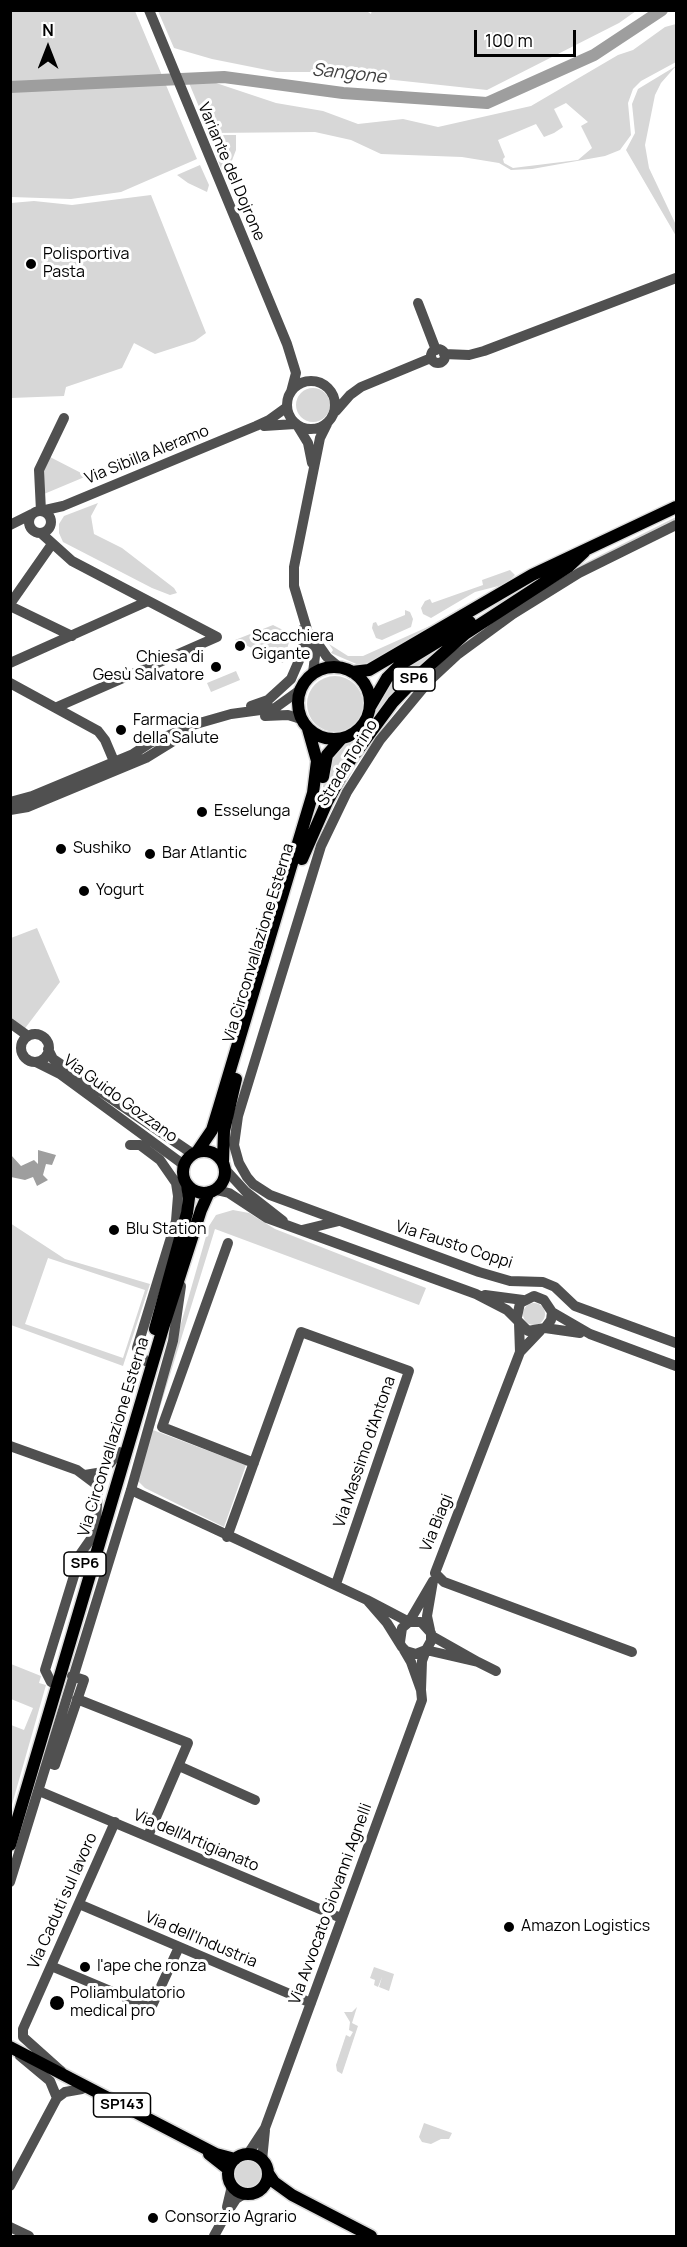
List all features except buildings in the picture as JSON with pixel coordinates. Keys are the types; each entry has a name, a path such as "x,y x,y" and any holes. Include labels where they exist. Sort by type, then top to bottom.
{"main road":[{"name":"Strada Torino","path":"352,672 369,670 532,574 584,552 676,507"},
{"name":"Strada Torino","path":"370,707 387,678 401,664 584,552"},
{"name":"SP6","path":"302,859 327,802 350,762 400,695 465,634 568,567 584,552"},
{"path":"341,739 326,739 304,724 297,705 300,690 313,674 322,669 339,667 352,672"},
{"name":"SP6","path":"341,739 360,729 370,707 366,685 352,672"},
{"name":"Via Circonvallazione Esterna","path":"10,1819 187,1213 189,1198 184,1179 184,1165 212,1130 303,828 317,768 316,753 304,724"},
{"name":"Via Circonvallazione Esterna","path":"10,1845 189,1246 212,1191 224,1181 224,1131 235,1084 302,859 327,755 341,739"},
{"path":"195,1153 209,1151 224,1165"},
{"path":"187,1185 196,1191 212,1191"},
{"name":"SP143","path":"10,2046 232,2164"},
{"name":"SP143","path":"15,2054 214,2157 232,2164"},
{"path":"292,2195 260,2190 244,2194 232,2186 232,2164 248,2154 262,2160 274,2182 292,2195 371,2236"},
{"path":"260,2190 268,2173"}],"street":[{"name":"Variante del Dojrone","path":"148,10 287,344 296,373 291,392"},
{"path":"231,714 238,708 254,706 268,700 284,687 297,667 304,649 305,638 295,610 297,545 320,438 343,401 361,387 437,354 458,356 484,351 676,278"},
{"path":"418,303 437,354"},
{"name":"Variante del Dojrone","path":"287,344 301,367 316,381"},
{"path":"312,471 310,449 287,406 291,392 303,382 316,381 327,386 361,387"},
{"path":"327,386 334,397 334,414"},
{"name":"Via Sibilla Aleramo","path":"10,526 36,513 63,506 269,420 287,406"},
{"path":"57,707 217,637 146,602 72,561 28,524 36,513 39,470 64,418"},
{"path":"296,424 311,429 327,424"},
{"name":"Via Sibilla Aleramo","path":"243,431 267,426 296,424"},
{"path":"10,526 37,532 51,524 63,506"},
{"path":"36,513 49,515 57,547"},
{"name":"Strada Torino","path":"235,1154 234,1136 238,1116 304,895 334,817 380,740 402,710 436,674 457,655 513,614 579,573 676,525"},
{"path":"57,547 10,605 72,636"},
{"path":"294,586 310,632 315,656 313,674"},
{"path":"10,663 146,602"},
{"path":"310,632 327,657 339,667"},
{"path":"10,683 98,731 105,740 115,766"},
{"path":"10,810 28,807 115,766 162,737 231,714 275,708 300,690"},
{"path":"10,802 115,766 146,758 169,742 225,722 278,715 304,724"},
{"path":"10,1023 28,1036 40,1036 46,1041 48,1049 45,1058 36,1062 25,1059 21,1049 10,1038"},
{"path":"21,1049 22,1042 28,1036"},
{"name":"Via Guido Gozzano","path":"48,1049 53,1059 195,1153"},
{"name":"Via Guido Gozzano","path":"36,1062 60,1074 184,1165"},
{"name":"Via Circonvallazione Esterna","path":"130,1145 140,1145 160,1160 176,1183 178,1196 176,1221 137,1348 145,1361"},
{"name":"Via Fausto Coppi","path":"235,1154 247,1177 260,1190 479,1272 510,1281 543,1282 555,1287 575,1306 676,1343"},
{"path":"224,1165 246,1192 287,1225"},
{"path":"212,1191 229,1193 259,1215 476,1294 518,1320 528,1330 542,1329 590,1335"},
{"path":"300,1230 339,1221"},
{"path":"228,1243 162,1427 254,1463"},
{"name":"Via Circonvallazione Esterna","path":"10,1882 131,1490 173,1341 189,1246"},
{"path":"476,1294 523,1300 540,1298 548,1303 552,1312 551,1320 542,1329"},
{"path":"518,1320 518,1307 523,1300"},
{"path":"552,1312 590,1335 676,1366"},
{"name":"Via Biagi","path":"518,1320 520,1352"},
{"name":"Via Biagi","path":"542,1329 520,1352 433,1579 632,1652"},
{"name":"Via Massimo d'Antona","path":"227,1537 302,1332 409,1371 336,1584"},
{"path":"10,1446 68,1465 85,1475 103,1472 119,1452"},
{"name":"Via Circonvallazione Esterna","path":"85,1475 97,1485 95,1533"},
{"path":"131,1490 227,1537 351,1590 409,1622 421,1622 431,1633 496,1671"},
{"path":"401,1645 402,1628 409,1622 433,1579"},
{"path":"426,1650 431,1633 428,1610 433,1579"},
{"path":"366,1600 387,1623 401,1645 411,1662 421,1690"},
{"path":"401,1645 411,1653 426,1650 478,1662"},
{"name":"Via Avvocato Giovanni Agnelli","path":"248,2154 265,2128 422,1700 422,1661 426,1650"},
{"name":"Via Circonvallazione Esterna","path":"47,1762 55,1765 84,1680 72,1676"},
{"path":"77,1699 188,1743 147,1836"},
{"path":"178,1766 255,1800"},
{"name":"Via dell'Artigianato","path":"39,1791 341,1918"},
{"name":"Via Caduti sul lavoro","path":"67,2076 22,2033 115,1822"},
{"name":"Via dell'Industria","path":"79,1904 311,2003"},
{"path":"51,1966 151,2008 179,1947"},
{"path":"15,2054 50,2081 57,2098"},
{"path":"10,2186 57,2098 68,2091 82,2089"},
{"name":"Via Avvocato Giovanni Agnelli","path":"262,2160 265,2128"},
{"path":"225,2216 232,2186"},
{"path":"214,2236 236,2199 244,2194"},
{"path":"10,2227 29,2236"}],"shaded area":[{"path":"365,10 371,14 372,10 636,11 619,23 487,90 320,72 277,72 212,59 174,48 158,11"},
{"path":"10,11 135,11 197,159 121,192 71,199 11,197"},
{"path":"676,24 676,62 641,81 633,89 628,103 631,135 620,150 605,156 532,169 511,170 499,163 462,157 381,154 351,140 315,132 210,133 189,83 207,80 276,103 323,111 358,124 403,119 438,127 531,106 618,55 633,50 665,27","holes":["566,103 588,122 581,126 592,148 578,160 513,168 504,163 505,157 498,140 536,124 544,137 554,133 563,127 554,109"]},
{"path":"676,66 661,83 655,95 645,145 649,168 676,225 676,236 626,150 635,133 632,104 638,89"},
{"path":"222,135 236,135 236,150 231,163 222,171 210,139"},
{"path":"200,165 209,185 207,192 177,175"},
{"path":"151,195 206,333 195,341 155,354 134,343 122,368 66,387 64,396 11,398 11,203 34,201 72,205"},
{"path":"313,388 325,393 330,405 325,417 313,422 301,417 296,405 301,393"},
{"path":"50,457 87,476 44,494 43,470"},
{"path":"98,503 91,516 94,534 122,548 174,588 177,593 170,595 152,588 63,542 59,533 59,524 64,516"},
{"path":"676,517 676,520 569,575 567,572"},
{"path":"510,570 515,575 506,584 475,592 431,618 423,614 421,608 425,601 430,599 432,603 483,585 482,580"},
{"path":"475,599 371,664 361,666 331,653 333,650 329,644 348,656 363,656 432,625"},
{"path":"405,610 410,612 413,619 411,627 382,640 376,638 372,628 373,623 376,622 378,626 405,615"},
{"path":"273,625 283,630 289,642 283,663 235,640"},
{"path":"456,634 423,665 317,815 329,758 339,745 354,740 366,729 392,676"},
{"path":"236,671 240,680 211,692 207,683"},
{"path":"335,676 346,678 355,684 361,693 363,704 361,715 355,724 346,730 335,732 324,730 315,724 309,715 307,704 309,693 315,684 324,678"},
{"path":"37,928 60,982 23,1031 11,1022 11,938"},
{"path":"38,1150 56,1155 52,1165 46,1164 43,1175 48,1180 37,1186 33,1177 25,1180 11,1177 11,1155 21,1166 34,1160 38,1164"},
{"path":"233,1210 249,1213 275,1229 426,1288 419,1305 215,1229 153,1430 246,1465 224,1527 145,1488 138,1481 139,1470 209,1226 216,1215"},
{"path":"10,1223 65,1259 150,1284 123,1366 11,1325","holes":["48,1258 145,1290 123,1358 25,1324"]},
{"path":"534,1303 542,1306 545,1314 542,1322 534,1325 526,1322 523,1314 526,1306"},
{"path":"11,1664 41,1676 39,1683 46,1685 11,1808 11,1725 24,1730 33,1708 11,1699"},
{"path":"374,1967 394,1974 389,1991 379,1987 382,1977 378,1987 374,1985 375,1980 370,1978"},
{"path":"357,2007 352,2023 358,2026 342,2074 337,2071 336,2065 346,2035 350,2037 353,2032 349,2030 350,2022 344,2012 352,2012"},
{"path":"424,2123 452,2133 449,2139 441,2139 431,2144 422,2142 419,2137"},
{"path":"248,2159 259,2163 263,2174 259,2185 248,2189 237,2185 233,2174 237,2163"}],"waterway":[{"name":"Sangone","path":"10,87 224,77 343,93 487,103 594,55 662,10"}],"place":[{"name":"Polisportiva Pasta","path":"31,264"},
{"name":"Scacchiera Gigante","path":"240,646"},
{"name":"Chiesa di Gesù Salvatore","path":"216,667"},
{"name":"Farmacia della Salute","path":"121,730"},
{"name":"Esselunga","path":"202,812"},
{"name":"Sushiko","path":"61,849"},
{"name":"Bar Atlantic","path":"150,854"},
{"name":"Yogurt","path":"84,891"},
{"name":"Blu Station","path":"114,1230"},
{"name":"Amazon Logistics","path":"509,1927"},
{"name":"l'ape che ronza","path":"85,1967"},
{"name":"Poliambulatorio medical pro","path":"57,2003"},
{"name":"Consorzio Agrario","path":"153,2218"}]}
